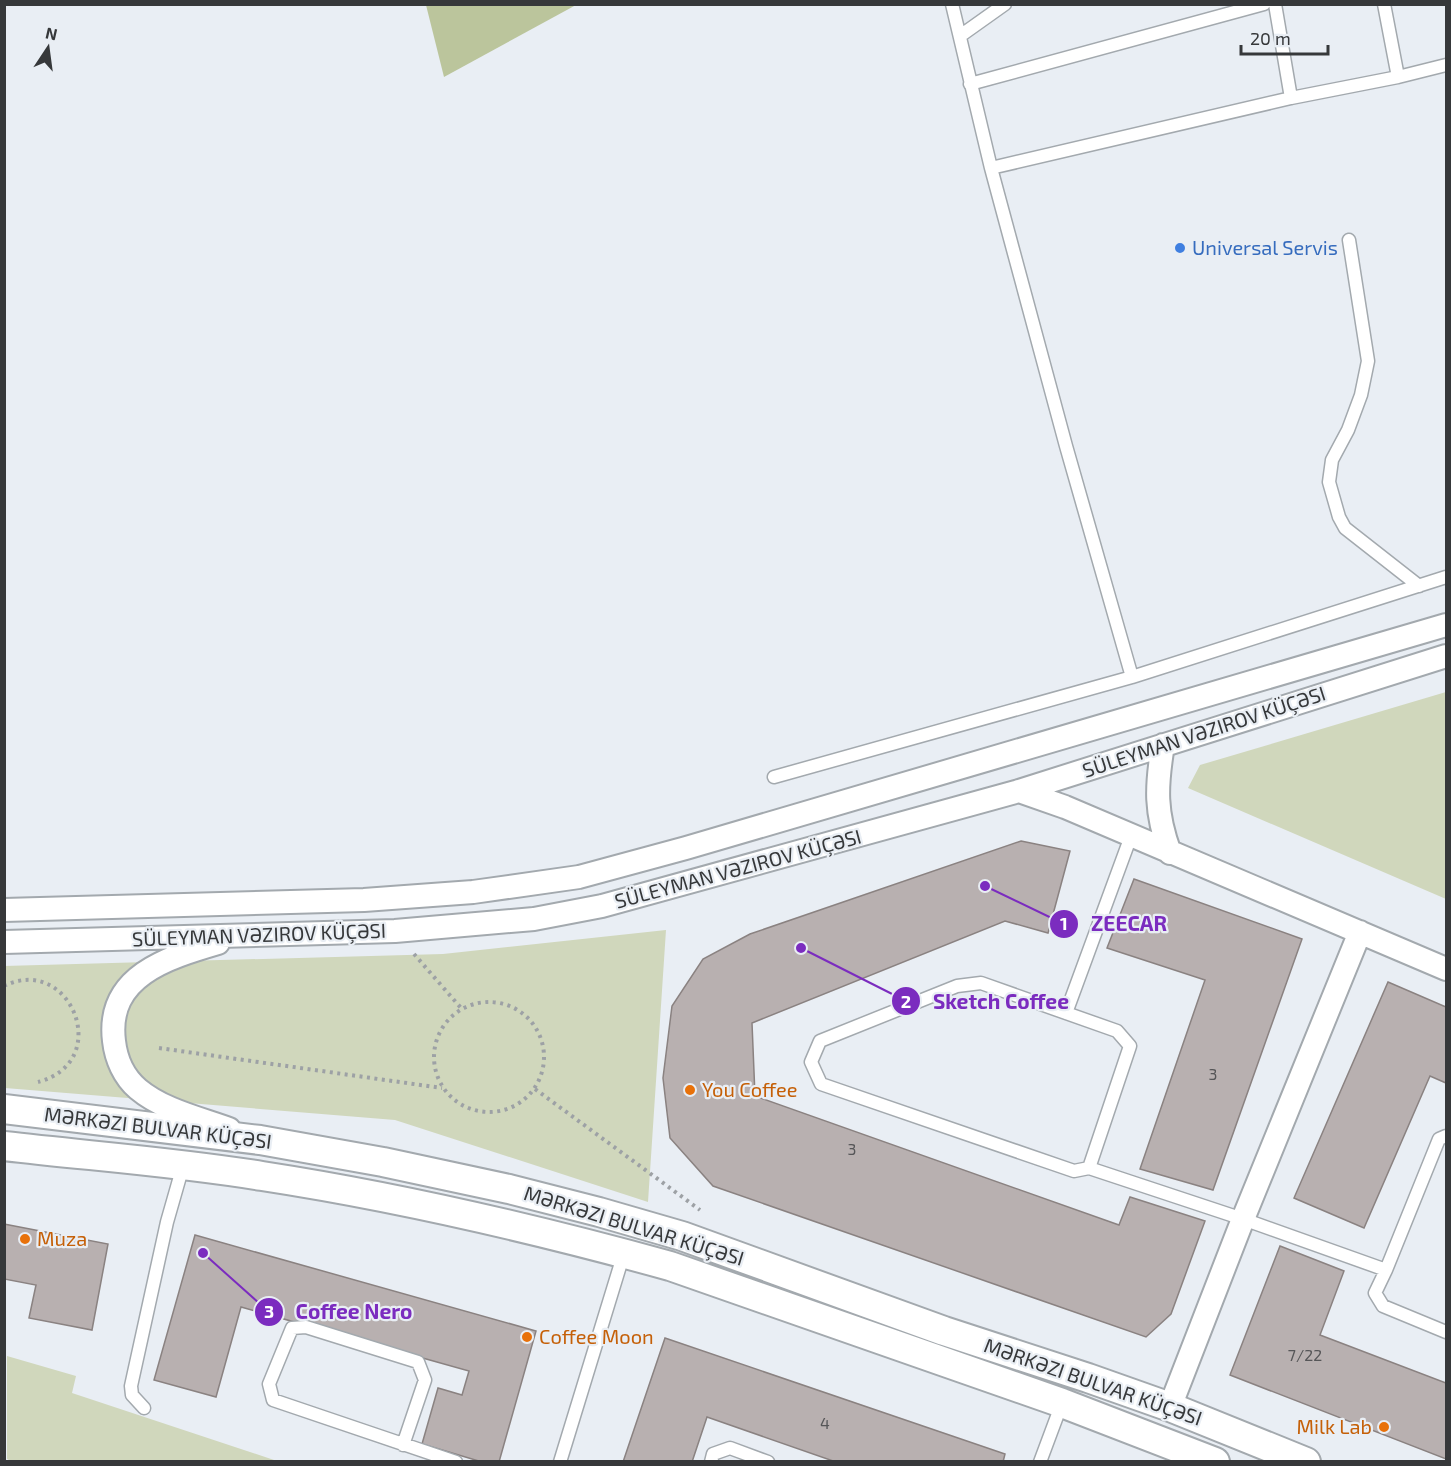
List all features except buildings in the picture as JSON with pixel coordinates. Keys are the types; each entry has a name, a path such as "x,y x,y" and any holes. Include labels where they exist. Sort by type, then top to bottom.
{"street":[{"name":"SÜLEYMAN VƏZIROV KÜÇƏSI","path":"4,910 364,900 473,892 579,877 1446,625"},
{"name":"SÜLEYMAN VƏZIROV KÜÇƏSI","path":"4,942 395,931 534,920 602,906 1019,791 1446,656"},
{"path":"1163,745 1158,775 1157,807 1161,828 1170,853"},
{"path":"1019,791 1065,807 1446,969"},
{"path":"1170,1407 1243,1219 1360,932"},
{"path":"252,934 196,950 158,965 134,980 123,992 115,1009 113,1027 117,1058 125,1074 149,1097 260,1140"},
{"name":"MƏRKƏZI BULVAR KÜÇƏSI","path":"4,1109 260,1140 383,1162 509,1189 682,1236 944,1331 1170,1407 1306,1461"},
{"name":"MƏRKƏZI BULVAR KÜÇƏSI","path":"4,1146 260,1175 372,1195 624,1253 670,1266 1062,1403 1215,1461"}],"lane":[{"path":"952,4 991,168 1066,446 1132,677"},
{"path":"960,36 1005,4"},
{"path":"970,84 1264,4"},
{"path":"1275,4 1291,98"},
{"path":"1384,4 1398,77"},
{"path":"991,168 1291,98 1446,65"},
{"path":"1349,240 1368,361 1361,394 1348,430 1332,460 1329,482 1339,517 1346,528 1419,586"},
{"path":"774,777 1132,677 1446,577"},
{"path":"1066,1013 1131,836"},
{"path":"1089,1168 1130,1046 1117,1031 981,983 957,986 820,1041 811,1062 821,1084 1074,1171 1089,1168 1386,1270"},
{"path":"1446,1136 1439,1139 1375,1293 1383,1306 1446,1332"},
{"path":"144,1408 132,1395 130,1386 166,1222 183,1166"},
{"path":"560,1461 624,1253"},
{"path":"403,1444 425,1380 418,1362 306,1327 292,1328 269,1384 273,1400 403,1444 456,1461"},
{"path":"1040,1461 1062,1403"},
{"path":"711,1461 713,1454 730,1448 768,1461"}],"path":[{"path":"395,931 461,1008"},
{"path":"4,986 27,980 45,983 66,998 79,1021 79,1039 74,1055 64,1069 49,1079 32,1084"},
{"path":"478,1002 498,1002 516,1007 530,1019 541,1035 545,1053 543,1072 535,1089 522,1102 506,1110 488,1113 470,1110 455,1101 442,1088 435,1071 433,1053 437,1036 446,1021 461,1008 478,1002"},
{"path":"159,1048 442,1088"},
{"path":"535,1089 701,1210"}],"green space":[{"path":"426,4 576,5 444,77"},
{"path":"1446,692 1446,899 1188,788 1200,765"},
{"path":"666,930 648,1202 395,1120 5,1088 4,966 443,954"},
{"path":"7,1356 76,1376 72,1393 277,1461 13,1462 7,1459"}],"place":[{"name":"Universal Servis","path":"1180,248"},
{"name":"ZEECAR","path":"985,886"},
{"name":"Sketch Coffee","path":"801,948"},
{"name":"You Coffee","path":"690,1090"},
{"name":"Muza","path":"25,1239"},
{"name":"Coffee Nero","path":"203,1253"},
{"name":"Coffee Moon","path":"527,1337"},
{"name":"Milk Lab","path":"1384,1427"}]}
